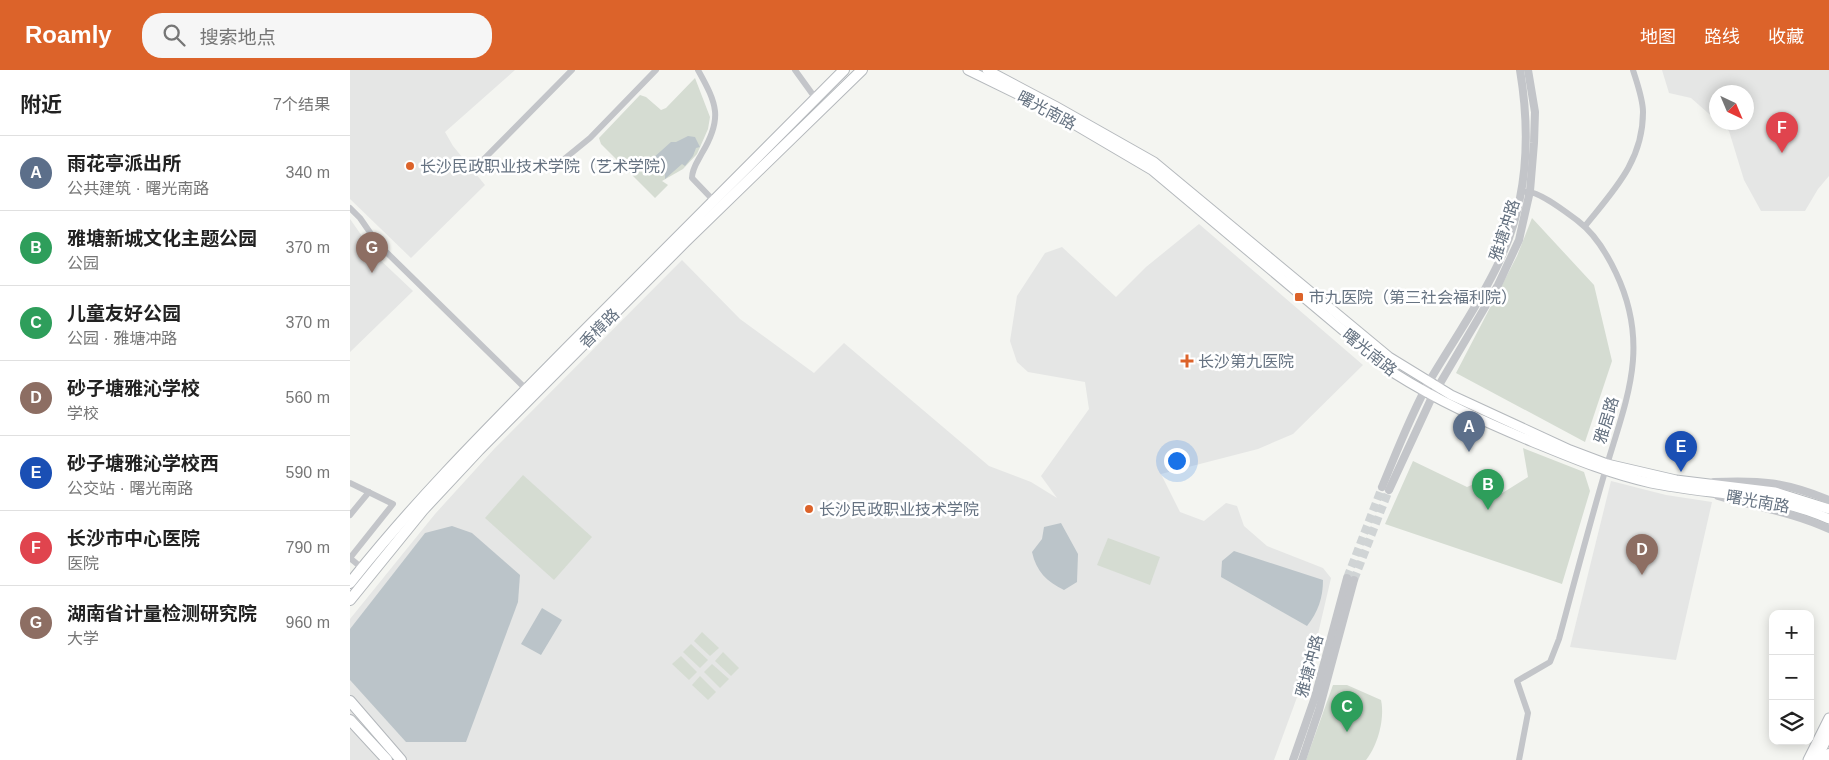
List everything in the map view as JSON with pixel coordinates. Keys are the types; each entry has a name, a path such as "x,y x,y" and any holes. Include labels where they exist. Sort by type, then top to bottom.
{"main road":[{"name":"香樟路","path":"350,583 445,472 844,70"},
{"name":"香樟路","path":"350,600 423,510 462,468 721,208 862,70"},
{"name":"曙光南路","path":"968,70 1050,110 1152,170 1394,373 1428,395 1504,430 1648,482 1794,507 1829,519"},
{"name":"曙光南路","path":"987,70 1154,162 1389,357 1438,387 1501,419 1606,467 1669,479 1706,482 1775,492 1829,509"},
{"path":"350,700 401,760"},
{"path":"1808,760 1829,718"},
{"path":"350,720 388,760"},
{"path":"1816,760 1829,733"},
{"path":"1826,760 1829,754"}],"street":[{"path":"476,166 572,70"},
{"path":"562,160 590,138 656,70"},
{"path":"698,70 711,95 717,120 709,142 694,166 692,178 721,208"},
{"path":"795,70 816,99"},
{"name":"雅塘冲路","path":"1386,488 1428,395 1430,382 1499,262 1526,192 1527,110 1520,70"},
{"name":"雅塘冲路","path":"1428,395 1438,387 1509,265 1523,227 1535,112 1528,70"},
{"path":"1585,226 1619,184 1634,158 1643,110 1634,70"},
{"name":"雅居路","path":"1519,760 1528,713 1517,681 1550,662 1559,639 1634,364 1632,327 1628,304 1611,264 1585,226 1560,208 1526,192"},
{"path":"350,208 360,218 378,244 526,389"},
{"path":"1706,482 1768,481 1804,490 1829,500"},
{"path":"351,486 369,492 393,504 350,558 362,568"},
{"path":"350,515 369,492"},
{"path":"1704,492 1751,506 1788,513 1829,529"},
{"name":"雅塘冲路","path":"1293,760 1315,698 1351,579 1322,702 1302,760"}],"shaded area":[{"name":"长沙民政职业技术学院（艺术学院）","path":"350,70 515,70 445,132 453,146 485,185 411,258 350,199"},
{"path":"1662,70 1829,70 1829,176 1818,189 1805,211 1761,211 1744,180 1728,130 1754,130 1754,85 1709,85 1709,114 1691,98 1669,93"},
{"path":"695,78 710,117 708,129 697,154 683,169 662,181 668,185 655,198 601,144 599,138 640,95 646,97 661,110 666,108"},
{"path":"688,136 695,137 700,147 696,148 693,156 685,166 682,164 665,179 665,165 662,163 655,167 652,159 671,142 676,142"},
{"path":"1532,218 1594,285 1612,361 1585,442 1456,373 1517,256"},
{"path":"350,219 376,256 413,291 350,352"},
{"name":"长沙民政职业技术学院","path":"1199,224 1363,365 1293,434 1258,449 1161,474 1180,512 1204,521 1226,503 1237,506 1244,526 1267,546 1323,568 1331,578 1314,651 1274,760 350,760 350,619 435,514 495,448 682,260 740,319 814,373 844,343 989,466 1031,482 1057,498 1041,476 1089,409 1085,382 1028,372 1017,362 1010,341 1017,296 1045,253 1062,247 1116,297 1146,267"},
{"path":"1523,448 1584,472 1590,491 1562,584 1385,524 1413,461 1467,487 1474,484 1496,497 1528,477"},
{"path":"523,475 592,537 554,580 485,518"},
{"path":"1611,481 1666,495 1712,502 1676,660 1570,647"},
{"path":"1061,523 1078,554 1077,582 1064,590 1043,575 1036,565 1032,552 1042,539 1044,527"},
{"path":"452,526 472,533 520,575 518,602 466,742 406,742 350,680 350,629 425,533"},
{"path":"1108,538 1160,557 1150,585 1097,565"},
{"path":"1234,551 1323,580 1319,604 1307,626 1221,577 1222,561"},
{"path":"542,608 562,620 541,655 521,644"},
{"path":"702,632 719,648 710,656 694,641"},
{"path":"691,644 708,660 700,668 683,652"},
{"path":"723,652 739,668 731,676 715,661"},
{"path":"681,656 697,672 689,680 672,664"},
{"path":"712,664 729,679 720,688 704,672"},
{"path":"700,676 716,692 708,700 692,685"},
{"path":"1333,685 1347,685 1381,700 1380,731 1374,747 1366,760 1306,760"}],"tunnel":[{"path":"1347,578 1382,487"},
{"path":"1354,580 1389,490"}],"place":[{"name":"长沙市中心医院","path":"1782,153"},
{"name":"长沙民政职业技术学院（艺术学院）","path":"410,166"},
{"name":"湖南省计量检测研究院","path":"372,273"},
{"name":"市九医院（第三社会福利院）","path":"1299,297"},
{"name":"长沙第九医院","path":"1187,361"},
{"name":"雨花亭派出所","path":"1469,452"},
{"name":"砂子塘雅沁学校西","path":"1681,472"},
{"name":"长沙民政职业技术学院","path":"809,509"},
{"name":"雅塘新城文化主题公园","path":"1488,510"},
{"name":"砂子塘雅沁学校","path":"1642,575"},
{"name":"儿童友好公园","path":"1347,732"}]}
